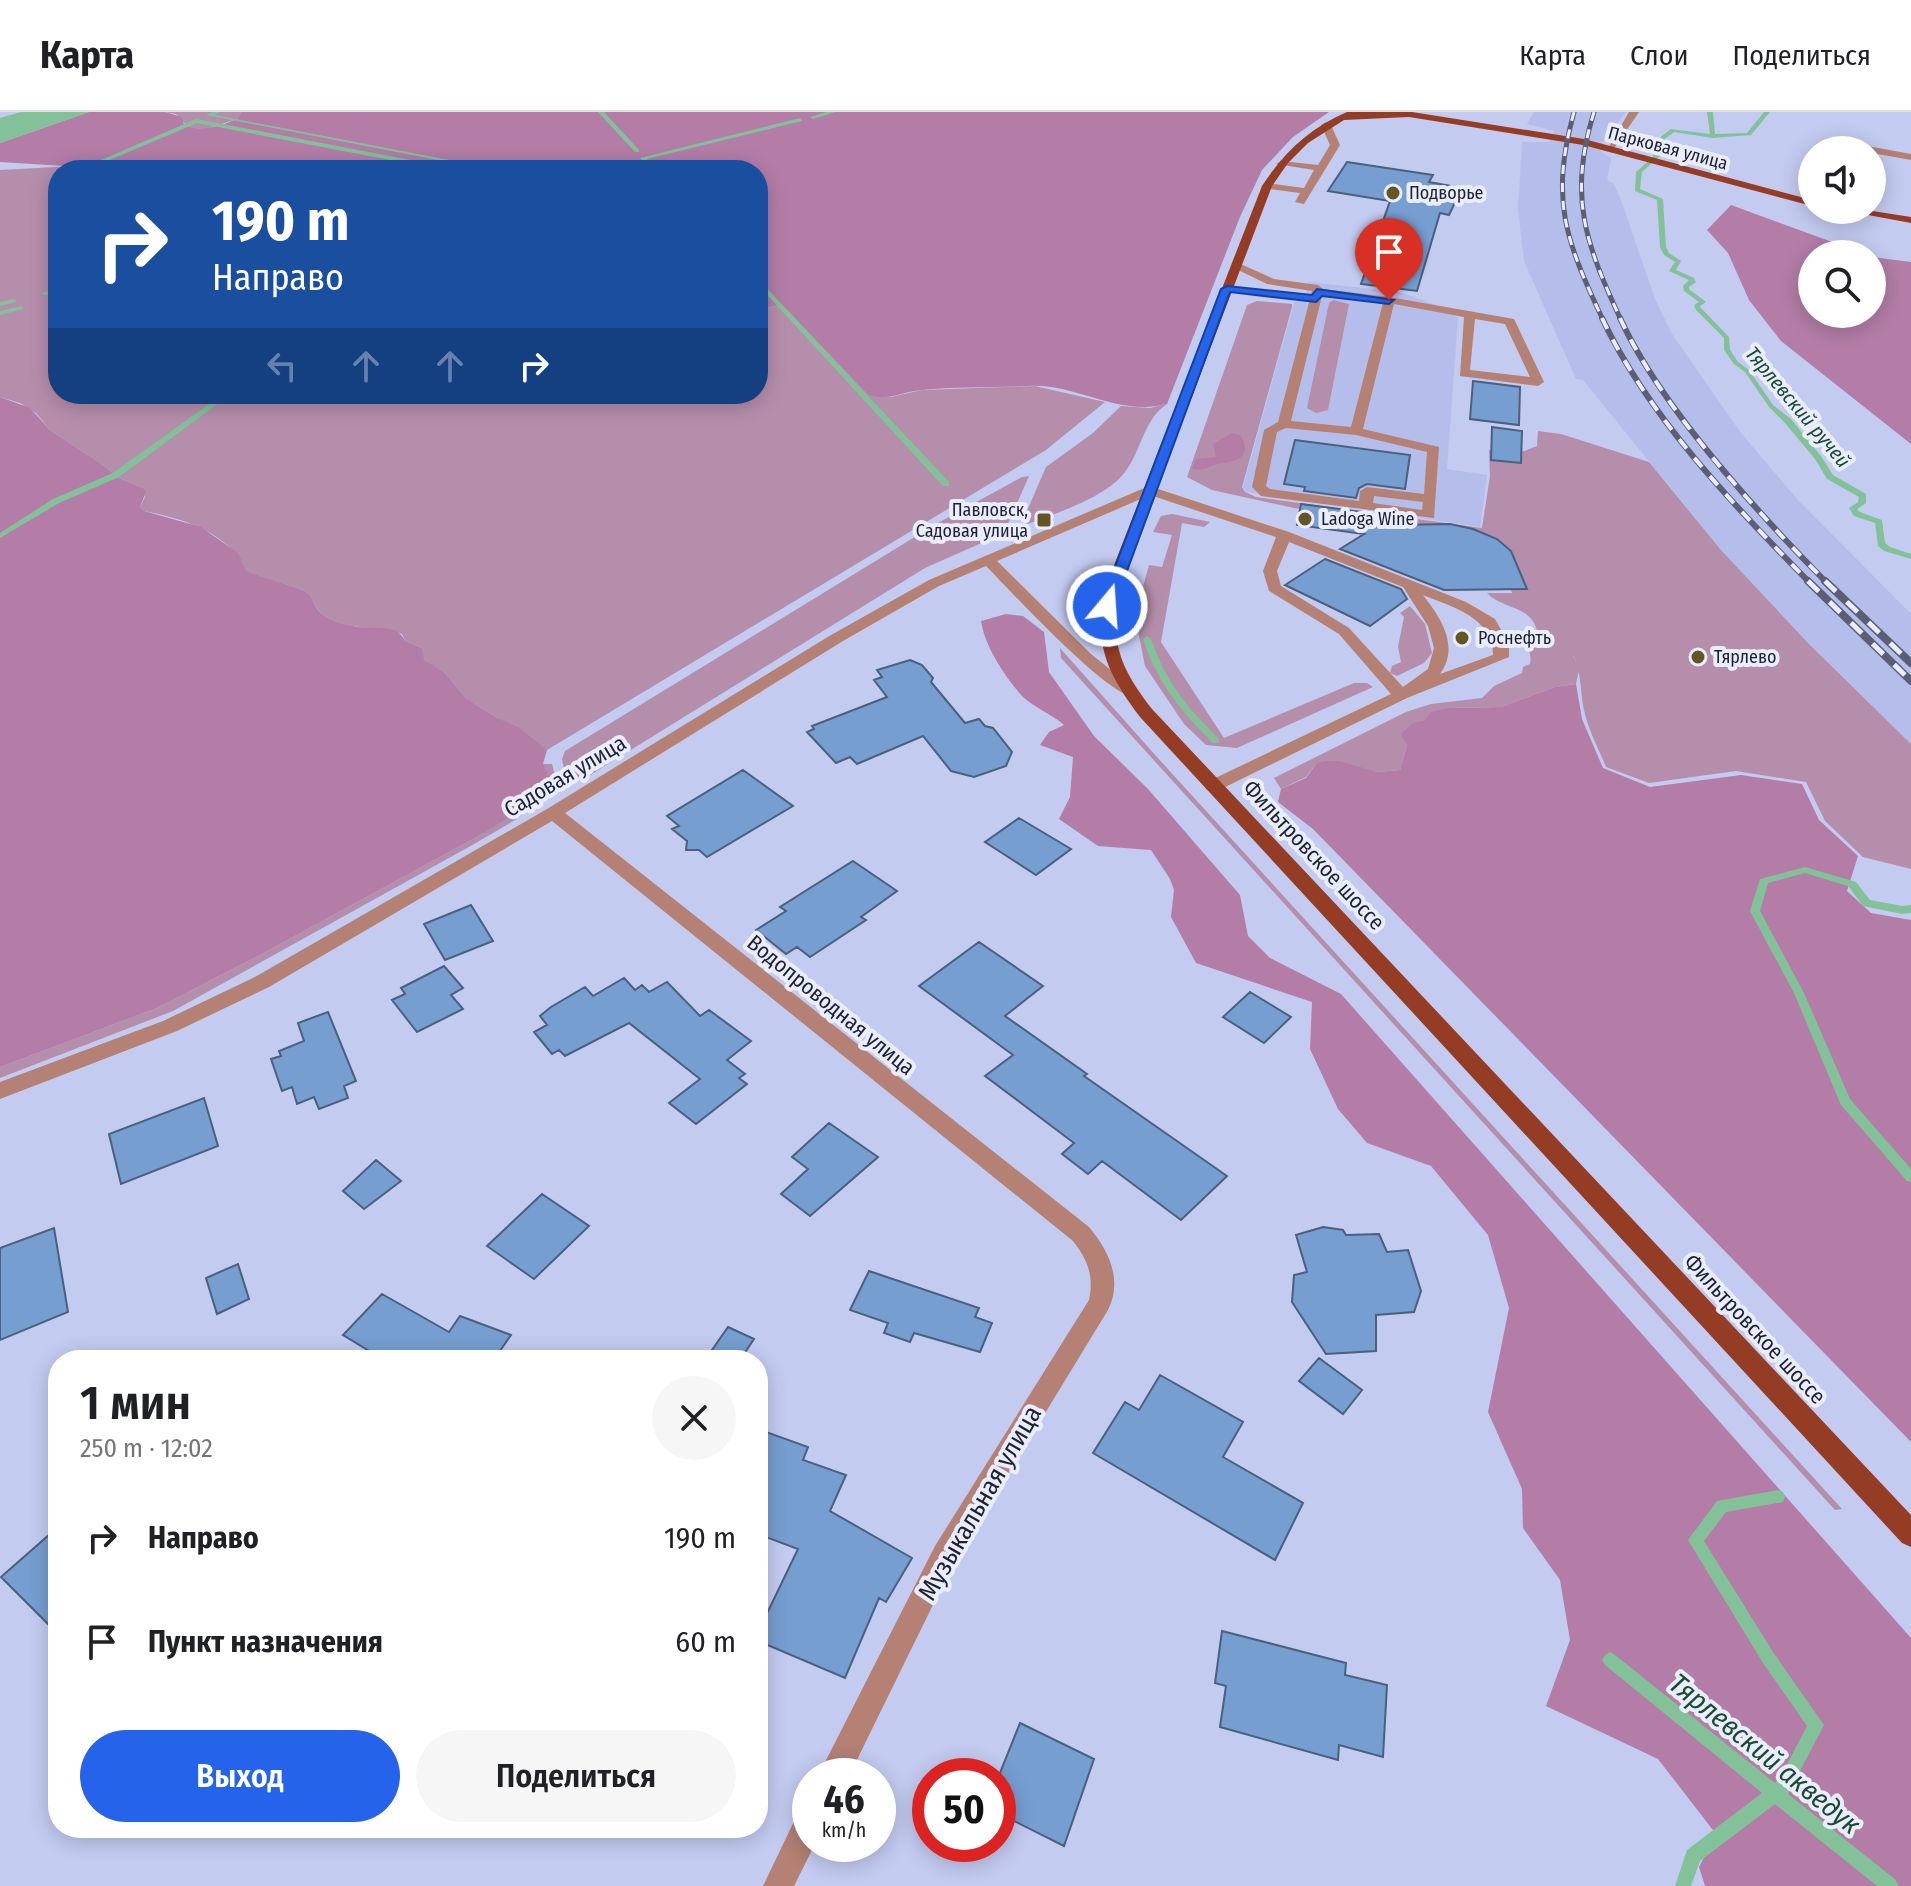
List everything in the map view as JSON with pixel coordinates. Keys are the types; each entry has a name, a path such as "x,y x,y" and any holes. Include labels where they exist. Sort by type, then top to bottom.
{"main road":[{"name":"Парковая улица","path":"1458,112 1514,129"},
{"name":"Парковая улица","path":"1350,114 1400,114 1514,129 1610,148 1798,199"},
{"name":"Фильтровское шоссе","path":"1350,114 1301,142 1267,186 1116,578 1104,628 1111,658 1131,694 1213,786 1911,1534"},
{"path":"1886,216 1911,220"}],"street":[{"path":"1610,148 1634,112"},
{"path":"1267,186 1302,197 1335,145 1326,125"},
{"path":"1886,152 1911,157"},
{"path":"1281,164 1319,168"},
{"path":"1236,265 1271,282 1318,288 1284,424"},
{"path":"1227,289 1389,300 1510,321 1538,382 1464,373 1470,315"},
{"path":"1356,431 1389,300"},
{"path":"1284,424 1356,431 1434,450 1429,499 1367,491 1366,507 1266,493 1259,487 1271,430 1284,424"},
{"path":"1149,490 1284,535 1479,614 1490,622 1501,644 1501,657 1401,695 1213,786"},
{"name":"Садовая улица","path":"0,1091 170,1026 262,982 553,813 837,638 934,583 1149,490"},
{"path":"1284,535 1270,571 1274,588 1344,631 1401,695"},
{"path":"987,559 1085,657 1131,694"},
{"path":"1401,695 1437,669 1443,655 1432,615 1403,584"},
{"name":"Водопроводная улица","path":"553,813 1081,1234"},
{"name":"Музыкальная улица","path":"842,1758 944,1555 1100,1303 1105,1284 1103,1268 1095,1250 1081,1234"},
{"path":"778,1886 792,1858"}],"shaded area":[{"path":"21,112 89,112 0,143 0,118"},
{"path":"89,112 165,112 182,117 184,125 204,128 237,119 241,112 1329,112 1293,137 1262,170 1240,217 1167,404 1149,407 1113,403 1045,386 934,389 887,397 867,394 787,310 776,306 768,307 768,160 48,160 48,165 0,162 0,143"},
{"path":"165,112 241,112 237,119 206,129 189,128 176,114"},
{"path":"1534,112 1626,112 1600,146 1601,152 1611,158 1607,180 1614,184 1621,200 1655,299 1672,334 1741,433 1798,500 1911,614 1911,744 1808,643 1721,550 1583,380 1576,379 1524,261 1518,210 1522,142 1549,142 1554,131 1527,124"},
{"path":"48,167 48,404 768,404 768,307 776,306 787,310 867,394 891,397 922,390 1035,386 1105,402 1046,450 547,750 466,698 444,672 423,660 422,648 405,641 402,634 351,626 331,619 319,611 303,590 245,571 229,547 217,537 189,523 144,511 140,507 145,497 143,488 119,478 50,430 36,413 20,403 0,397 0,170"},
{"path":"1731,205 1827,240 1798,240 1798,328 1886,328 1886,259 1911,262 1911,444 1781,341 1749,300 1728,253 1707,230"},
{"path":"1308,282 1400,292 1444,308 1458,318 1447,469 1487,475 1480,527 1246,492 1243,487 1294,303 1306,293"},
{"path":"1333,300 1349,304 1328,410 1316,413 1307,408 1329,303"},
{"name":"Тярлево","path":"1257,301 1292,304 1292,307 1242,487 1245,492 1256,497 1482,528 1490,476 1489,450 1519,453 1537,446 1538,431 1561,434 1649,462 1721,550 1808,643 1911,744 1911,869 1863,857 1825,821 1806,782 1736,771 1649,783 1606,767 1587,721 1579,672 1576,684 1555,687 1501,707 1448,708 1407,745 1400,770 1377,772 1316,764 1306,777 1281,789 1274,778 1406,712 1431,704 1482,698 1494,686 1522,673 1523,667 1530,664 1529,652 1521,642 1537,631 1529,616 1487,593 1512,593 1511,589 1521,582 1511,551 1497,539 1450,524 1405,531 1383,520 1294,508 1212,490 1187,477 1247,305"},
{"path":"0,397 30,408 50,430 119,478 143,488 146,492 140,507 144,511 201,527 238,553 246,571 303,590 318,610 329,618 344,624 396,631 405,641 422,648 424,660 444,672 466,698 518,727 547,750 543,764 550,778 545,790 534,801 484,833 157,1008 0,1067"},
{"path":"1167,404 1153,418 1131,463 1116,482 1091,498 1020,527 1046,467 1093,433 1121,406 1150,408"},
{"path":"1232,433 1241,436 1244,443 1245,449 1240,458 1202,469 1192,468 1196,459 1216,457 1213,444"},
{"path":"1029,476 1004,533 925,568 587,777 566,778 562,759 565,751 936,524"},
{"path":"1172,514 1210,522 1204,527 1182,523 1161,642 1224,738 1354,683 1367,683 1373,687 1237,748 1206,745 1184,724 1145,666 1135,616 1149,565 1162,567 1172,535 1153,532 1161,516"},
{"path":"1410,606 1425,624 1432,653 1424,663 1397,676 1390,673 1392,666 1401,662 1398,647 1404,617 1400,613"},
{"path":"1006,614 1023,616 1044,632 1049,672 1094,736 1148,789 1240,895 1248,936 1270,958 1341,994 1911,1638 1911,1886 1705,1886 1699,1867 1716,1834 1658,1759 1546,1706 1570,1640 1560,1580 1523,1528 1522,1489 1488,1412 1509,1308 1488,1235 1431,1166 1367,1143 1338,1109 1310,1049 1312,1002 1196,963 1171,917 1174,890 1170,879 1151,850 1098,846 1059,819 1070,797 1073,757 1040,745 1049,732 1064,725 1023,697 991,651 981,621"},
{"path":"1060,648 1842,1509 1835,1510 1061,658"},
{"path":"1576,684 1582,719 1603,768 1650,787 1741,775 1802,784 1819,820 1858,856 1847,891 1871,913 1911,920 1911,1442 1313,829 1278,802 1281,789 1306,778 1316,764 1326,761 1339,761 1377,772 1400,770 1407,745 1401,734 1413,723 1424,721 1431,712 1448,708 1501,707 1555,687"},
{"path":"543,764 552,764 557,783 527,812 491,834 173,1011 0,1078 0,1067 157,1008 484,833"}],"building":[{"path":"1347,162 1433,175 1429,182 1462,188 1449,215 1440,213 1417,291 1361,284 1390,201 1328,191"},
{"path":"1473,381 1520,387 1519,425 1470,419"},
{"path":"1492,427 1522,431 1521,463 1491,460"},
{"path":"1295,440 1410,455 1405,489 1367,484 1359,488 1356,498 1304,491 1305,487 1284,484"},
{"path":"1301,504 1401,517 1400,525 1450,524 1473,529 1497,539 1511,551 1527,589 1444,590 1340,549 1364,534 1297,525"},
{"path":"1325,559 1401,589 1407,599 1370,626 1285,585"},
{"path":"910,660 922,665 933,678 931,682 965,723 979,719 985,726 993,728 1012,752 1006,766 974,777 951,771 923,736 857,764 850,757 836,763 807,732 814,729 812,726 887,697 874,680 882,677 877,670"},
{"path":"743,770 793,806 707,857 699,850 686,850 687,841 672,829 679,826 667,816"},
{"path":"1019,818 1071,849 1036,875 985,842"},
{"path":"853,861 897,891 861,917 866,920 810,957 797,947 786,954 756,930 786,911 780,907"},
{"path":"471,905 493,941 445,960 424,924"},
{"path":"979,942 1043,986 1005,1016 1087,1074 1084,1076 1227,1176 1181,1220 1102,1161 1088,1174 1062,1154 1074,1143 985,1076 1013,1055 919,986"},
{"path":"444,966 463,988 451,995 463,1009 417,1032 392,1000 405,994 401,988"},
{"path":"624,978 635,990 642,985 649,992 667,982 700,1016 709,1010 751,1041 727,1060 745,1074 739,1078 747,1084 696,1124 669,1103 700,1079 629,1023 565,1056 559,1050 552,1054 534,1032 547,1025 540,1016 551,1007 585,987 593,996"},
{"path":"1250,992 1291,1017 1264,1043 1223,1017"},
{"path":"328,1012 356,1081 344,1086 348,1098 319,1109 314,1097 297,1104 292,1087 282,1091 271,1059 281,1056 279,1051 304,1041 298,1023"},
{"path":"204,1098 218,1146 121,1184 109,1134"},
{"path":"829,1123 878,1157 810,1216 781,1194 808,1169 792,1157"},
{"path":"376,1160 401,1181 364,1209 343,1191"},
{"path":"542,1194 589,1226 534,1279 487,1246"},
{"path":"1323,1227 1343,1230 1346,1235 1379,1234 1387,1252 1408,1250 1421,1291 1414,1312 1376,1315 1376,1351 1326,1354 1292,1302 1294,1275 1307,1272 1296,1235"},
{"path":"54,1228 68,1312 0,1340 0,1248"},
{"path":"238,1264 249,1299 217,1314 206,1278"},
{"path":"869,1271 979,1308 975,1317 992,1323 980,1352 914,1333 910,1342 884,1333 888,1323 850,1310"},
{"path":"382,1294 449,1332 460,1316 511,1335 501,1350 368,1350 343,1335"},
{"path":"728,1327 754,1339 747,1350 712,1350"},
{"path":"1319,1358 1362,1390 1343,1414 1299,1381"},
{"path":"1160,1375 1243,1422 1223,1457 1303,1503 1275,1560 1093,1453 1125,1402 1139,1410"},
{"path":"768,1433 808,1447 803,1460 846,1475 830,1511 912,1558 886,1602 879,1598 845,1678 768,1645 768,1611 798,1549 768,1538"},
{"path":"48,1536 48,1624 1,1577"},
{"path":"1222,1631 1346,1663 1345,1675 1387,1685 1383,1757 1339,1745 1338,1760 1220,1727 1226,1686 1215,1683"},
{"path":"1020,1723 1094,1759 1064,1846 1016,1822 1016,1758 1006,1758"}],"waterway":[{"path":"217,112 209,115 445,160"},
{"path":"601,112 637,151"},
{"path":"813,117 832,112"},
{"name":"Тярлевский ручей","path":"1710,112 1713,136"},
{"path":"1713,136 1749,134 1767,112"},
{"path":"645,160 643,158 800,120"},
{"path":"104,160 196,121 400,160"},
{"name":"Тярлевский ручей","path":"1713,136 1673,130 1655,144 1656,157 1639,172 1637,190 1660,199 1663,247 1666,254 1678,261 1672,271 1692,279 1693,282 1686,286 1687,291 1703,302 1697,305 1698,309 1727,338 1727,350 1736,363 1747,371 1771,406 1788,421 1830,477 1863,496 1862,503 1853,508 1857,514 1879,522 1881,544 1911,557"},
{"path":"768,292 946,484"},
{"path":"0,304 14,301"},
{"path":"0,313 21,308"},
{"path":"0,536 56,501 116,475 214,404"},
{"path":"1147,639 1159,671 1174,696 1216,741"},
{"name":"Тярлевский ручей","path":"1911,909 1867,903 1852,884 1805,870 1764,881 1755,911 1799,993 1845,1102 1911,1177"},
{"name":"Тярлевский ручей","path":"1775,1793 1785,1786 1816,1725 1768,1657 1695,1540 1722,1506 1778,1497"},
{"name":"Тярлевский акведук","path":"1610,1660 1775,1793"},
{"name":"Тярлевский ручей","path":"1683,1886 1693,1856 1775,1793"},
{"name":"Тярлевский акведук","path":"1775,1793 1890,1886"}],"railway":[{"path":"1574,112 1563,170 1565,219 1579,266 1603,320"},
{"path":"1594,112 1582,169 1584,219 1598,267 1621,319"},
{"path":"1621,319 1638,352 1685,423 1742,492 1826,582"},
{"path":"1603,320 1621,355 1668,425 1723,491 1809,582"},
{"path":"1809,582 1911,681"},
{"path":"1826,582 1911,663"}],"place":[{"name":"Подворье","path":"1393,193"},
{"name":"Ladoga Wine","path":"1305,519"},
{"name":"Павловск, Садовая улица","path":"1044,520"},
{"name":"Роснефть","path":"1462,638"},
{"name":"Тярлево","path":"1698,657"}],"route":[{"path":"1107,606 1124,554 1227,289 1316,299 1317,292 1389,300"}]}
